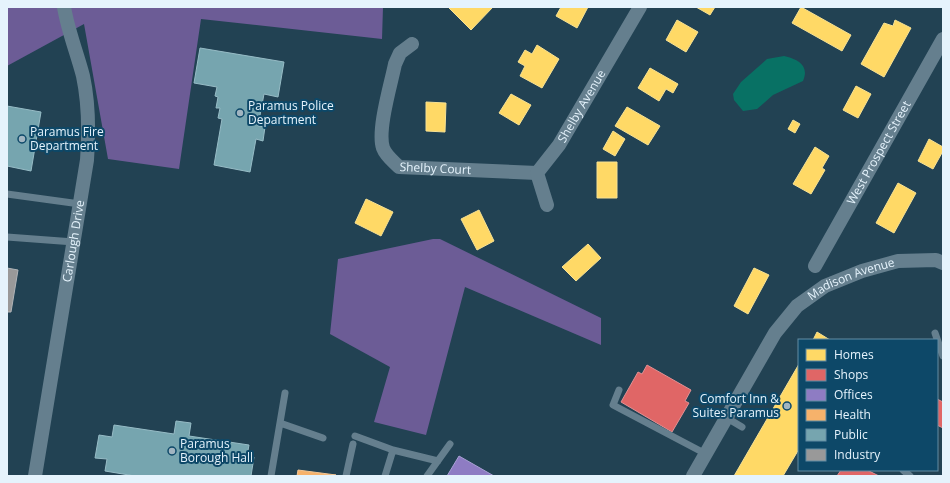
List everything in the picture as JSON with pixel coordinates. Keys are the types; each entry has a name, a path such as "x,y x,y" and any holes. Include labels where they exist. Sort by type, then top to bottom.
{"street":[{"name":"Carlough Drive","path":"35,476 87,160 89,133 87,102 83,76 66,20 64,7"},
{"name":"Shelby Avenue","path":"537,173 559,145 640,7"},
{"name":"West Prospect Street","path":"815,266 943,40"},
{"name":"Shelby Court","path":"412,44 400,53 394,72 382,135 383,147 388,157 399,167 537,173"},
{"path":"537,173 547,205"},
{"name":"Madison Avenue","path":"727,418 775,334 797,306 825,286 862,271 898,261 936,260 943,263"},
{"path":"693,476 727,418"}],"lane":[{"path":"7,194 80,204"},
{"path":"7,237 74,242"},
{"path":"935,333 937,339"},
{"path":"938,342 943,356"},
{"path":"619,390 614,405 706,454"},
{"path":"271,476 285,393"},
{"path":"727,418 742,427"},
{"path":"280,423 323,438"},
{"path":"355,436 393,450 438,461"},
{"path":"346,476 353,444"},
{"path":"427,476 450,444"},
{"path":"385,476 393,450"}],"shaded area":[{"path":"7,7 383,7 382,39 201,19 179,169 108,159 84,24 7,66"},
{"path":"784,56 798,61 801,64 805,71 803,81 773,95 757,109 743,111 734,100 733,94 741,82 767,59"},
{"path":"433,239 440,239 601,318 601,345 465,287 426,435 374,422 390,367 330,334 338,259"}],"building: Homes":[{"path":"450,7 493,7 471,30 449,8"},
{"path":"561,7 588,7 577,28 556,16"},
{"path":"696,7 715,7 710,15"},
{"path":"801,7 851,35 842,51 792,23"},
{"path":"677,20 698,32 686,52 666,40"},
{"path":"895,20 911,28 884,77 861,64 884,23 893,26"},
{"path":"537,45 559,59 542,88 520,76 525,66 518,62 525,50 532,54"},
{"path":"650,68 678,84 673,93 666,89 659,101 638,88"},
{"path":"856,86 871,94 858,118 843,110"},
{"path":"511,94 531,105 519,125 499,113"},
{"path":"426,102 446,103 445,132 426,131"},
{"path":"627,107 660,126 648,145 615,126"},
{"path":"793,120 800,124 795,133 788,129"},
{"path":"613,131 625,139 615,156 603,149"},
{"path":"929,139 943,147 943,151 933,169 918,161"},
{"path":"815,147 829,156 822,168 825,170 811,194 793,184"},
{"path":"597,162 617,162 617,198 597,198"},
{"path":"898,183 916,193 894,233 876,223"},
{"path":"366,199 393,212 381,236 355,223"},
{"path":"479,210 494,241 477,250 461,219"},
{"path":"588,244 601,258 576,281 562,267"},
{"path":"754,268 769,275 748,314 734,306"},
{"path":"817,332 828,339 814,339"},
{"name":"Comfort Inn & Suites Paramus","path":"798,366 798,451 783,476 734,476"}],"building: Shops":[{"path":"647,365 691,390 685,401 689,403 672,432 621,402 638,372 642,374"},
{"path":"938,400 943,402 943,428 938,426"},
{"path":"840,471 869,471 879,476 837,476"}],"building: Offices":[{"path":"459,456 494,476 447,476"}],"building: Health":[{"path":"298,470 336,475 297,476"}],"building: Public":[{"name":"Paramus Police Department","path":"200,48 284,62 278,97 264,94 258,126 265,127 263,141 256,139 250,172 214,165 222,119 218,118 220,108 216,108 218,97 215,96 217,87 194,83"},
{"name":"Paramus Fire Department","path":"7,106 41,112 31,171 7,166"},
{"name":"Paramus Borough Hall","path":"176,421 191,423 189,436 249,445 247,456 254,457 251,476 135,476 105,471 107,459 95,458 99,435 112,437 114,425 174,434"}],"building: Industry":[{"path":"7,268 18,270 11,312 7,312"}],"place":[{"name":"Paramus Police Department","path":"240,113"},
{"name":"Paramus Fire Department","path":"22,139"},
{"name":"Comfort Inn & Suites Paramus","path":"787,406"},
{"name":"Paramus Borough Hall","path":"172,451"}]}
